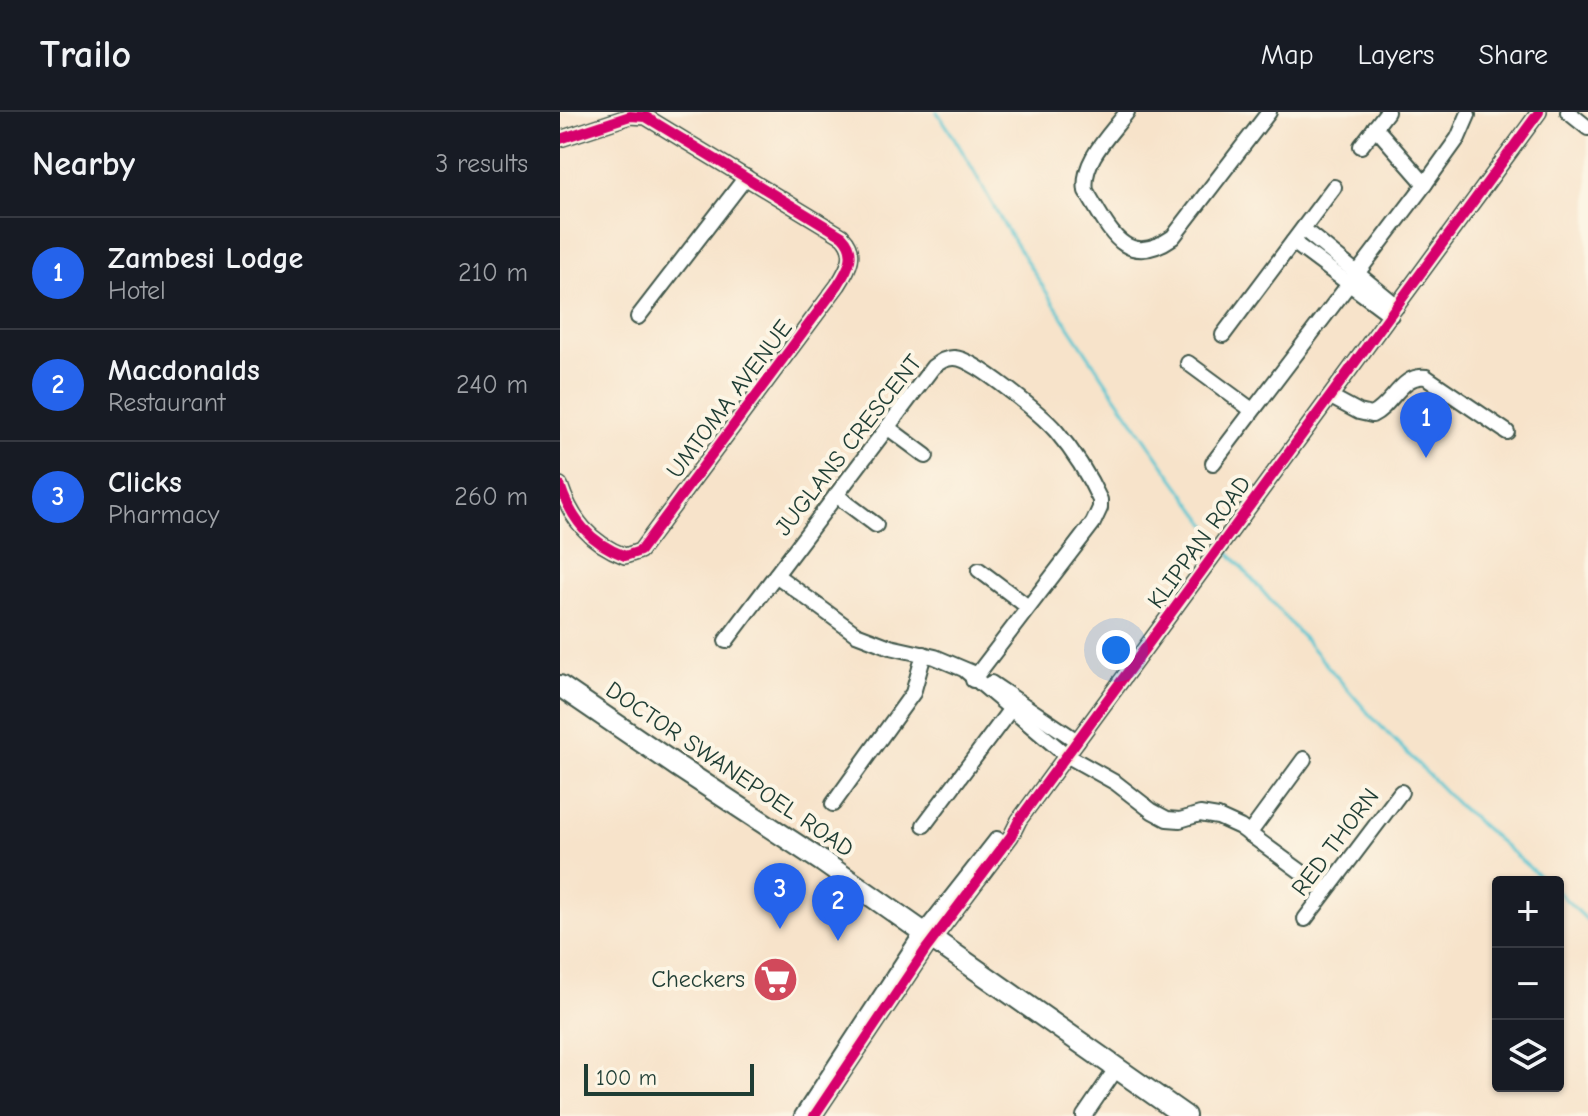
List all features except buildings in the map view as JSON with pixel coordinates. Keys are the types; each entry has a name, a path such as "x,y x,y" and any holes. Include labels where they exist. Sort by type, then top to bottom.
{"main road":[{"name":"DOCTOR SWANEPOEL ROAD","path":"560,688 823,862 925,941 1172,1116"},
{"name":"DOCTOR SWANEPOEL ROAD","path":"1114,1072 1185,1116"}],"street":[{"path":"1127,112 1089,164 1085,182 1086,191 1118,240 1125,246 1140,250 1173,237 1269,112"},
{"path":"1361,146 1387,112"},
{"name":"KLIPPAN ROAD","path":"802,1116 1004,831 1019,820 1539,112"},
{"path":"1568,112 1588,128"},
{"path":"1213,463 1425,184 1458,138 1468,115"},
{"path":"560,139 639,116 652,120 746,177 638,317"},
{"path":"1375,127 1425,184"},
{"name":"UMTOMA AVENUE","path":"560,485 578,525 615,552 625,556 640,551 846,273 852,253 842,236 746,177"},
{"path":"1223,335 1334,187"},
{"path":"1303,229 1354,279"},
{"path":"1293,242 1354,279 1394,310"},
{"name":"JUGLANS CRESCENT","path":"726,641 933,367 940,361 956,358 976,366 1044,418 1057,432 1096,492 1100,508 1093,523 972,675"},
{"path":"1188,363 1252,410"},
{"path":"1331,397 1359,412 1372,415 1382,409 1411,378 1418,376 1434,382 1507,432"},
{"path":"887,427 926,456"},
{"path":"836,495 876,525"},
{"path":"979,570 1028,607"},
{"path":"776,575 856,634 890,647 949,662 1077,741"},
{"path":"833,804 913,693 924,654"},
{"path":"972,675 1066,755 1116,783 1152,811 1167,819 1180,820 1200,814 1218,817 1249,834 1326,890"},
{"path":"924,825 1010,710"},
{"path":"1249,834 1304,759"},
{"name":"RED THORN","path":"1305,919 1401,792"},
{"name":"KLIPPAN ROAD","path":"814,1116 925,941"},
{"path":"1084,1116 1114,1072"}],"waterway":[{"path":"937,112 1064,318 1139,430 1218,539"},
{"path":"1225,548 1370,715 1458,805 1539,876"},
{"path":"1564,898 1588,921"}],"cycle path":[{"path":"814,1116 926,949 1011,836 1019,820 1539,112"},
{"path":"560,139 630,116 646,117 842,236 851,254 838,285 640,551 625,556 592,537 576,519 560,485"}],"place":[{"name":"Zambesi Lodge","path":"1426,458"},
{"name":"Clicks","path":"780,929"},
{"name":"Macdonalds","path":"838,941"},
{"name":"Checkers","path":"776,979"}]}
